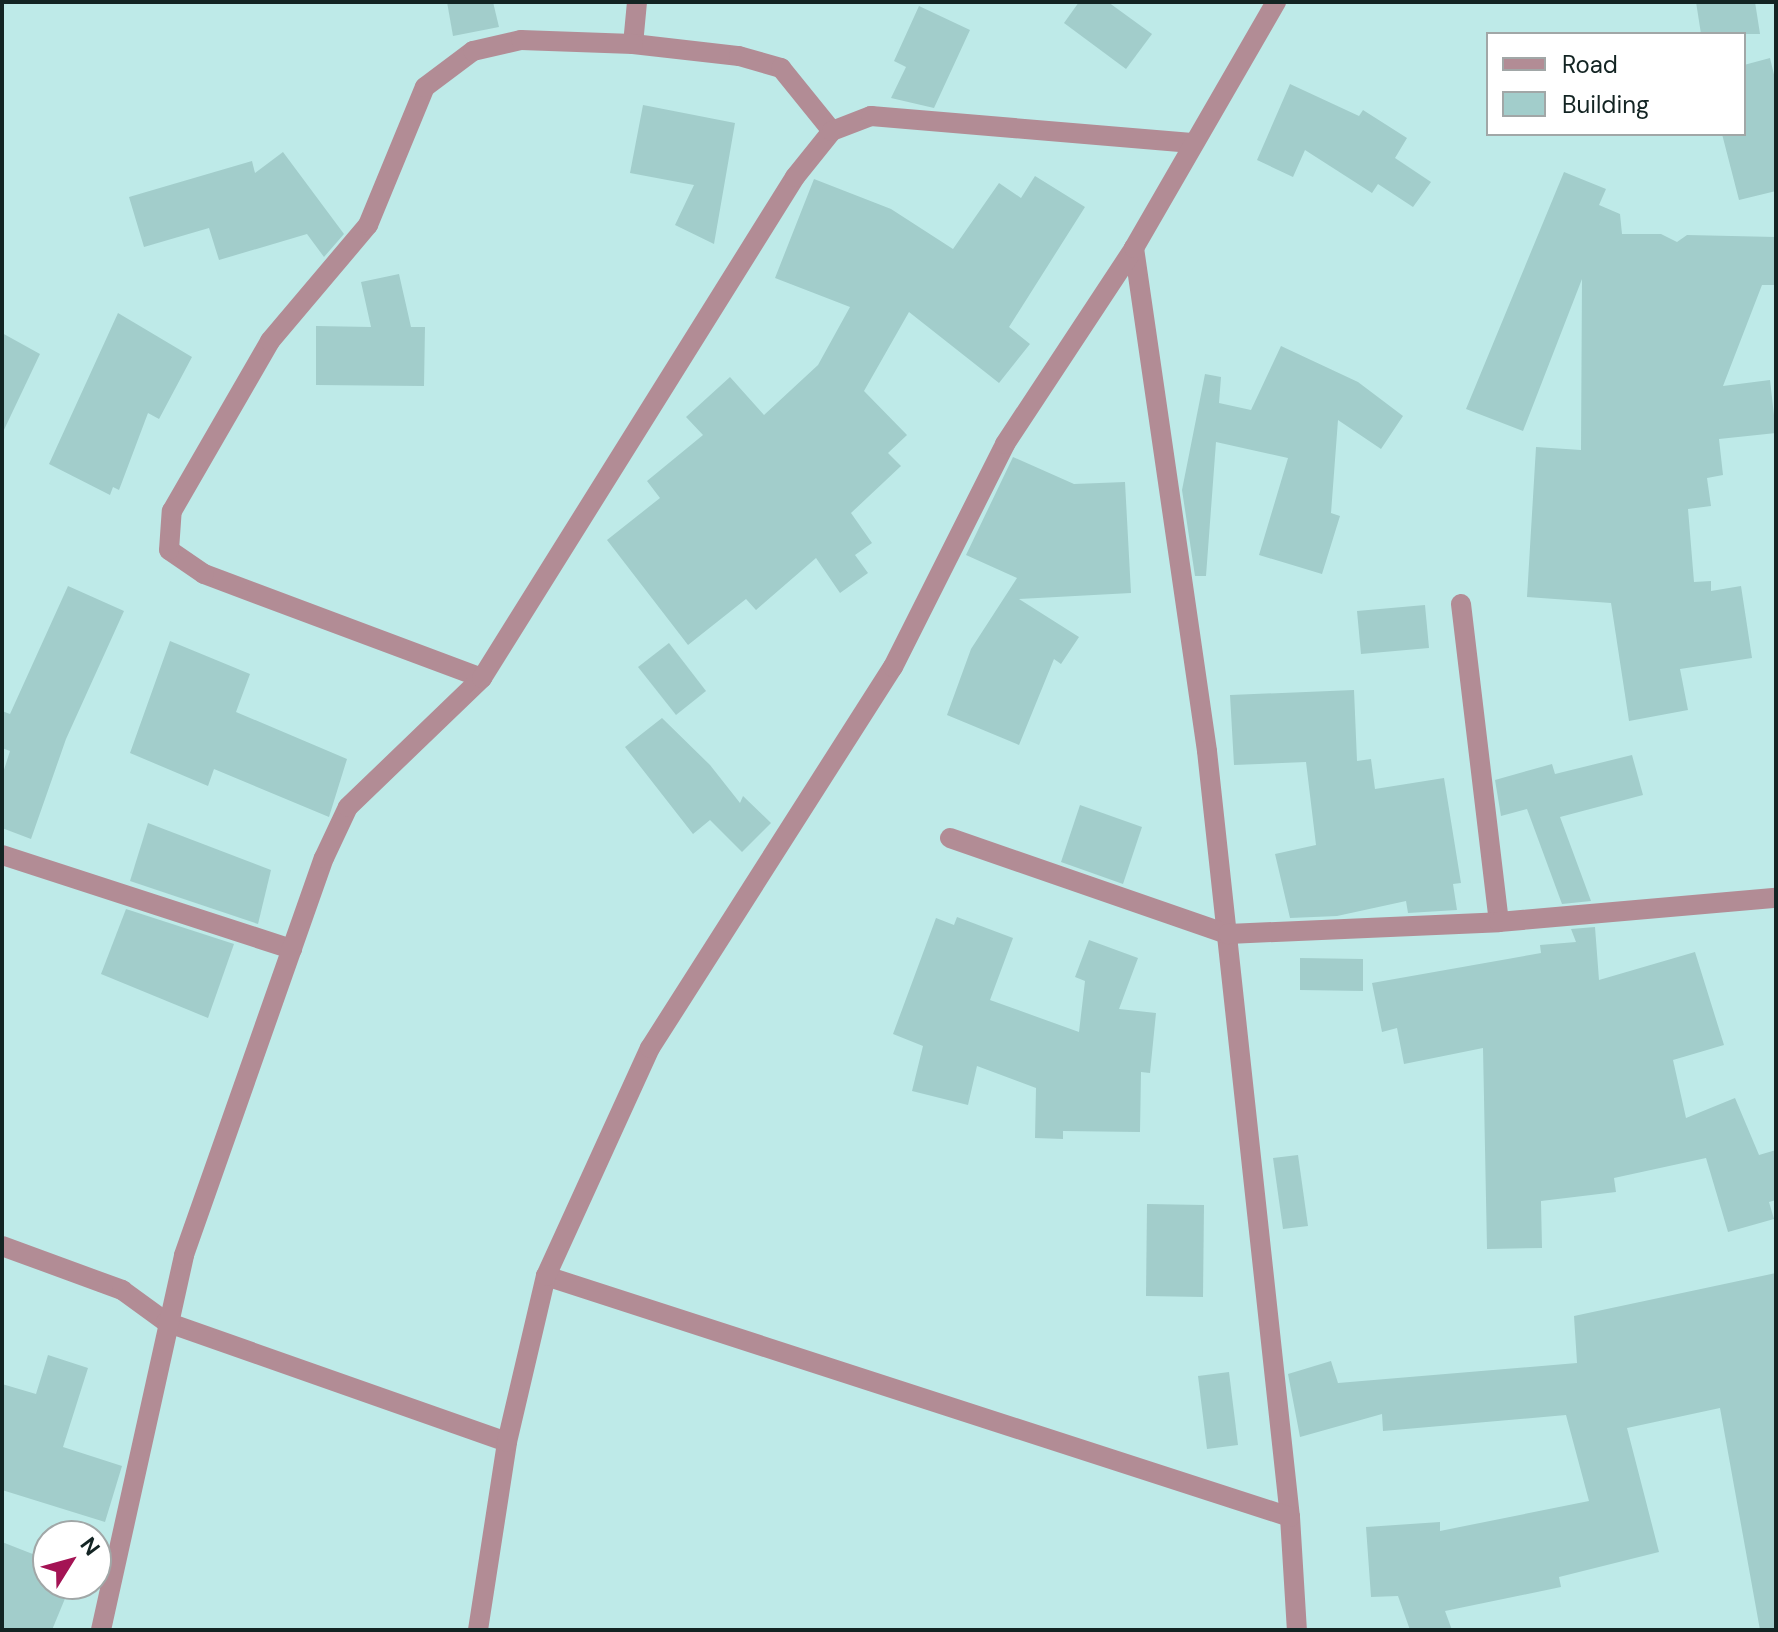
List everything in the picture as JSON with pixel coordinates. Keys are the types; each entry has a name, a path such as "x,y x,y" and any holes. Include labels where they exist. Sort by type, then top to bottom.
{"street":[{"path":"633,44 637,2"},
{"path":"478,1630 507,1442 546,1276 650,1048 893,667 1005,444 1134,248 1276,2"},
{"path":"482,678 204,574 169,550 172,511 270,341 368,225 425,87 473,51 521,40 633,44 739,56 781,68 832,131"},
{"path":"101,1630 166,1322 184,1255 292,949 348,807 482,678 672,382 795,177 832,131 871,116 1192,143"},
{"path":"1134,248 1228,934 1290,1517 1297,1630"},
{"path":"1461,604 1499,922"},
{"path":"950,838 1228,934 1499,922 1776,898"},
{"path":"2,855 292,949"},
{"path":"2,1246 122,1290 166,1322 507,1442"},
{"path":"546,1276 1290,1517"}],"building":[{"path":"447,2 493,2 499,27 453,36"},
{"path":"1079,2 1108,2 1152,34 1126,69 1064,23"},
{"path":"1696,2 1755,2 1760,34 1701,32"},
{"path":"919,6 970,30 934,108 891,98 906,67 894,61"},
{"path":"1770,58 1776,83 1776,191 1739,200 1723,136 1746,136 1746,64"},
{"path":"1290,84 1359,116 1363,110 1407,138 1395,158 1431,182 1413,207 1378,184 1372,193 1305,150 1293,177 1257,160"},
{"path":"643,105 735,123 714,244 675,225 694,185 630,173"},
{"path":"283,152 344,234 324,257 307,234 219,260 209,228 144,247 129,197 252,161 255,173"},
{"path":"1564,172 1606,189 1599,205 1620,214 1622,234 1661,234 1677,242 1687,235 1776,237 1776,285 1762,285 1723,386 1770,380 1776,433 1719,439 1723,475 1707,478 1711,506 1688,509 1694,582 1711,581 1711,591 1741,586 1752,658 1680,669 1688,710 1629,721 1611,603 1527,597 1536,447 1581,450 1582,279 1523,431 1466,409"},
{"path":"1035,176 1085,207 1009,327 1030,344 999,383 909,312 864,391 907,435 888,453 901,466 851,513 872,543 855,555 868,573 840,593 816,558 756,610 746,599 688,645 607,540 660,498 647,481 703,435 686,417 730,377 764,415 818,365 850,307 775,278 814,179 891,209 953,249 999,183 1021,198"},
{"path":"399,274 411,327 425,327 424,386 316,385 316,326 371,327 361,282"},
{"path":"118,313 192,357 159,419 148,413 119,490 113,487 110,495 49,464"},
{"path":"2,333 40,354 2,434"},
{"path":"1281,346 1358,382 1403,416 1381,449 1338,420 1331,513 1340,516 1322,574 1259,555 1288,458 1216,442 1206,576 1195,576 1182,490 1205,374 1221,377 1219,403 1251,410"},
{"path":"1013,457 1074,484 1125,482 1131,593 1019,599 1079,637 1061,664 1054,659 1019,745 947,715 971,649 1017,578 966,555"},
{"path":"68,586 124,611 66,739 31,839 2,828 2,776 10,751 2,748 2,711 10,714"},
{"path":"1425,605 1429,648 1361,654 1357,611"},
{"path":"170,641 250,674 236,712 347,759 329,817 214,769 208,786 130,753"},
{"path":"669,643 706,691 676,715 638,667"},
{"path":"1354,690 1357,761 1371,759 1375,789 1444,778 1461,883 1453,884 1457,910 1408,913 1406,901 1337,916 1290,918 1275,854 1316,845 1306,762 1234,765 1230,695"},
{"path":"662,718 710,765 740,803 743,796 771,823 742,852 710,820 693,834 625,747"},
{"path":"1632,755 1643,795 1560,817 1591,901 1562,904 1527,809 1501,816 1495,780 1552,764 1555,774"},
{"path":"1080,805 1142,827 1123,884 1061,862"},
{"path":"148,823 271,870 258,924 130,881"},
{"path":"126,909 234,944 208,1018 101,974"},
{"path":"957,917 1013,938 990,1000 1079,1032 1085,981 1075,977 1089,940 1138,958 1119,1009 1156,1013 1150,1073 1141,1072 1140,1132 1063,1131 1063,1139 1035,1138 1036,1088 977,1066 968,1105 912,1091 923,1046 893,1034 936,918 954,925"},
{"path":"1595,927 1599,980 1695,952 1724,1045 1673,1060 1686,1118 1735,1098 1759,1155 1776,1150 1776,1200 1769,1202 1774,1219 1728,1232 1706,1158 1614,1178 1616,1192 1541,1201 1542,1248 1487,1249 1483,1048 1404,1064 1397,1028 1382,1032 1372,983 1541,953 1540,945 1576,942 1571,929"},
{"path":"1300,958 1363,959 1363,991 1300,990"},
{"path":"1298,1155 1308,1226 1283,1229 1273,1158"},
{"path":"1147,1204 1204,1205 1203,1297 1146,1296"},
{"path":"1776,1273 1776,1630 1760,1630 1720,1408 1627,1428 1659,1552 1559,1577 1561,1587 1445,1611 1452,1630 1410,1630 1398,1596 1371,1597 1366,1527 1440,1522 1440,1531 1589,1501 1566,1415 1383,1431 1382,1414 1300,1437 1288,1374 1331,1361 1338,1383 1577,1363 1574,1316"},
{"path":"48,1355 88,1368 63,1447 122,1466 106,1520 2,1490 2,1384 36,1394"},
{"path":"1229,1372 1238,1445 1207,1449 1198,1376"},
{"path":"2,1542 32,1554 32,1600 64,1600 52,1630 2,1630"}]}
